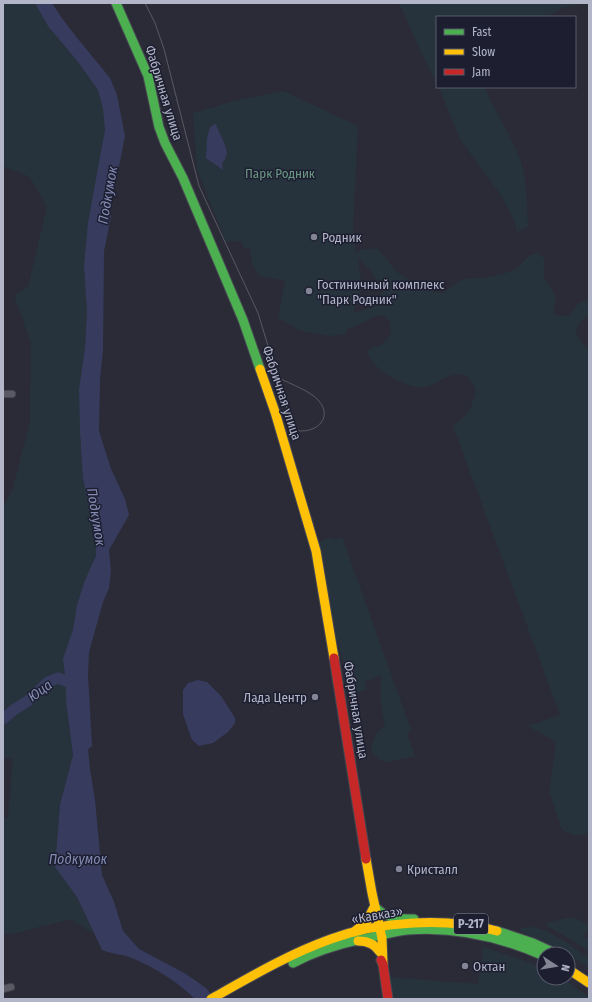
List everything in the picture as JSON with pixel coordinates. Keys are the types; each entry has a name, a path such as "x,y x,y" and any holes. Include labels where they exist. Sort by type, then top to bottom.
{"main road":[{"name":"Фабричная улица","path":"116,3 148,76 157,120 165,143 183,178 243,320 275,412 308,519 316,551 375,909 388,999"},
{"path":"379,935 374,945 354,937 375,909 390,918 451,919 471,922 478,925"},
{"name":"«Кавказ»","path":"379,935 426,921 457,923 478,925 520,937 540,946"},
{"name":"«Кавказ»","path":"228,995 309,947 326,940 399,932 438,930 468,933 505,941 536,953"},
{"path":"296,961 300,956 318,947 342,939 371,933 388,939 399,932"},
{"name":"«Кавказ»","path":"211,999 228,995 296,961 354,937"},
{"path":"576,966 589,975"},
{"path":"576,974 589,983"}],"street":[{"path":"3,394 12,394"},
{"path":"3,989 10,987"}],"green space":[{"path":"3,3 35,3 48,26 78,62 98,90 103,109 105,130 84,266 87,311 85,348 79,389 83,478 96,540 96,556 85,580 77,605 66,681 66,702 73,755 60,805 55,867 77,897 94,934 70,919 9,935 3,933 3,819 8,818 13,759 3,758 3,508 13,488 30,422 31,343 14,295 28,287 47,207 30,177 3,166"},
{"path":"399,3 586,3 562,8 549,16 436,16 436,82"},
{"path":"439,88 485,88 521,162 526,185 528,227 517,232 513,218 502,197 460,139"},
{"name":"Парк Родник","path":"283,91 358,126 353,228 356,253 360,250 377,248 398,273 426,290 442,293 463,279 490,277 515,270 530,255 537,253 544,258 544,278 551,287 555,297 554,312 556,315 568,316 579,303 589,299 589,316 579,324 576,332 580,340 589,349 589,831 582,835 576,835 562,830 549,791 556,742 528,726 560,715 453,426 463,418 469,410 476,389 468,378 461,374 452,375 429,386 419,387 402,382 379,369 367,351 374,346 379,347 391,334 389,321 384,315 374,317 357,326 347,329 346,334 328,336 298,330 278,317 285,281 260,276 253,266 249,248 244,249 242,241 226,242 197,169 193,113 234,101","holes":["358,258 384,288 374,307 353,313 362,287"]},
{"path":"332,537 333,540 342,537 411,730 407,733 415,756 388,762 380,760 371,751 376,734 385,725 381,705 381,676 365,682 367,689 352,695 336,636 319,542"},
{"path":"571,917 589,925 589,929 582,936 589,939 589,952 547,925 550,922"},
{"path":"532,927 539,929 554,935 572,946 551,946 519,931 521,928"},
{"path":"483,947 536,964 536,986 573,986 589,997 589,999 391,999 388,977 478,984"},
{"path":"576,949 589,958 589,969 576,960"}],"water":[{"name":"Подкумок","path":"35,3 52,3 78,39 110,78 117,95 125,136 110,211 111,217 104,251 103,350 100,379 99,431 111,469 125,499 129,515 109,550 111,571 109,588 103,602 89,652 88,675 92,746 88,749 95,800 102,875 114,902 123,931 139,949 186,974 206,988 215,999 195,999 180,986 154,969 135,959 102,950 77,897 55,867 60,805 73,755 66,701 66,681 63,659 73,630 77,605 85,580 96,556 96,540 83,478 79,389 85,348 87,311 84,266 88,223 105,130 103,109 98,90 78,62 48,26"},
{"path":"216,124 225,144 227,154 222,163 223,170 206,158 207,139 210,127"},
{"path":"198,680 207,682 221,696 235,718 235,723 228,732 213,743 199,746 192,740 183,714 183,690 188,683"}],"waterway":[{"name":"Юца","path":"3,719 28,701 48,682 58,678 79,686"}],"tram line":[{"path":"145,3 155,23 164,49 199,186 258,313 293,428 295,430 302,431 309,430 320,424 324,414 323,408 319,401 306,391 279,378"}],"traffic: fast":[{"path":"116,3 148,76 159,127 165,143 183,178 243,320 260,369"},
{"path":"376,908 380,912 389,916 414,919"},
{"path":"293,963 318,951 344,943 401,931 425,929 460,931 477,934 511,943 536,952"},
{"path":"497,931 540,946"}],"traffic: slow":[{"path":"260,369 275,412 316,551 334,658"},
{"path":"366,859 382,938 383,964"},
{"path":"354,932 367,921 373,909"},
{"path":"211,999 255,974 315,945 370,928 413,923 435,923 456,924 497,931"},
{"path":"358,941 371,944 380,952"},
{"path":"576,974 589,983"}],"traffic: jam":[{"path":"334,658 366,859"},
{"path":"381,960 383,964 388,999"}],"place":[{"name":"Родник","path":"314,237"},
{"name":"Гостиничный комплекс \"Парк Родник\"","path":"309,291"},
{"name":"Лада Центр","path":"315,697"},
{"name":"Кристалл","path":"399,869"},
{"name":"Октан","path":"465,966"}]}
